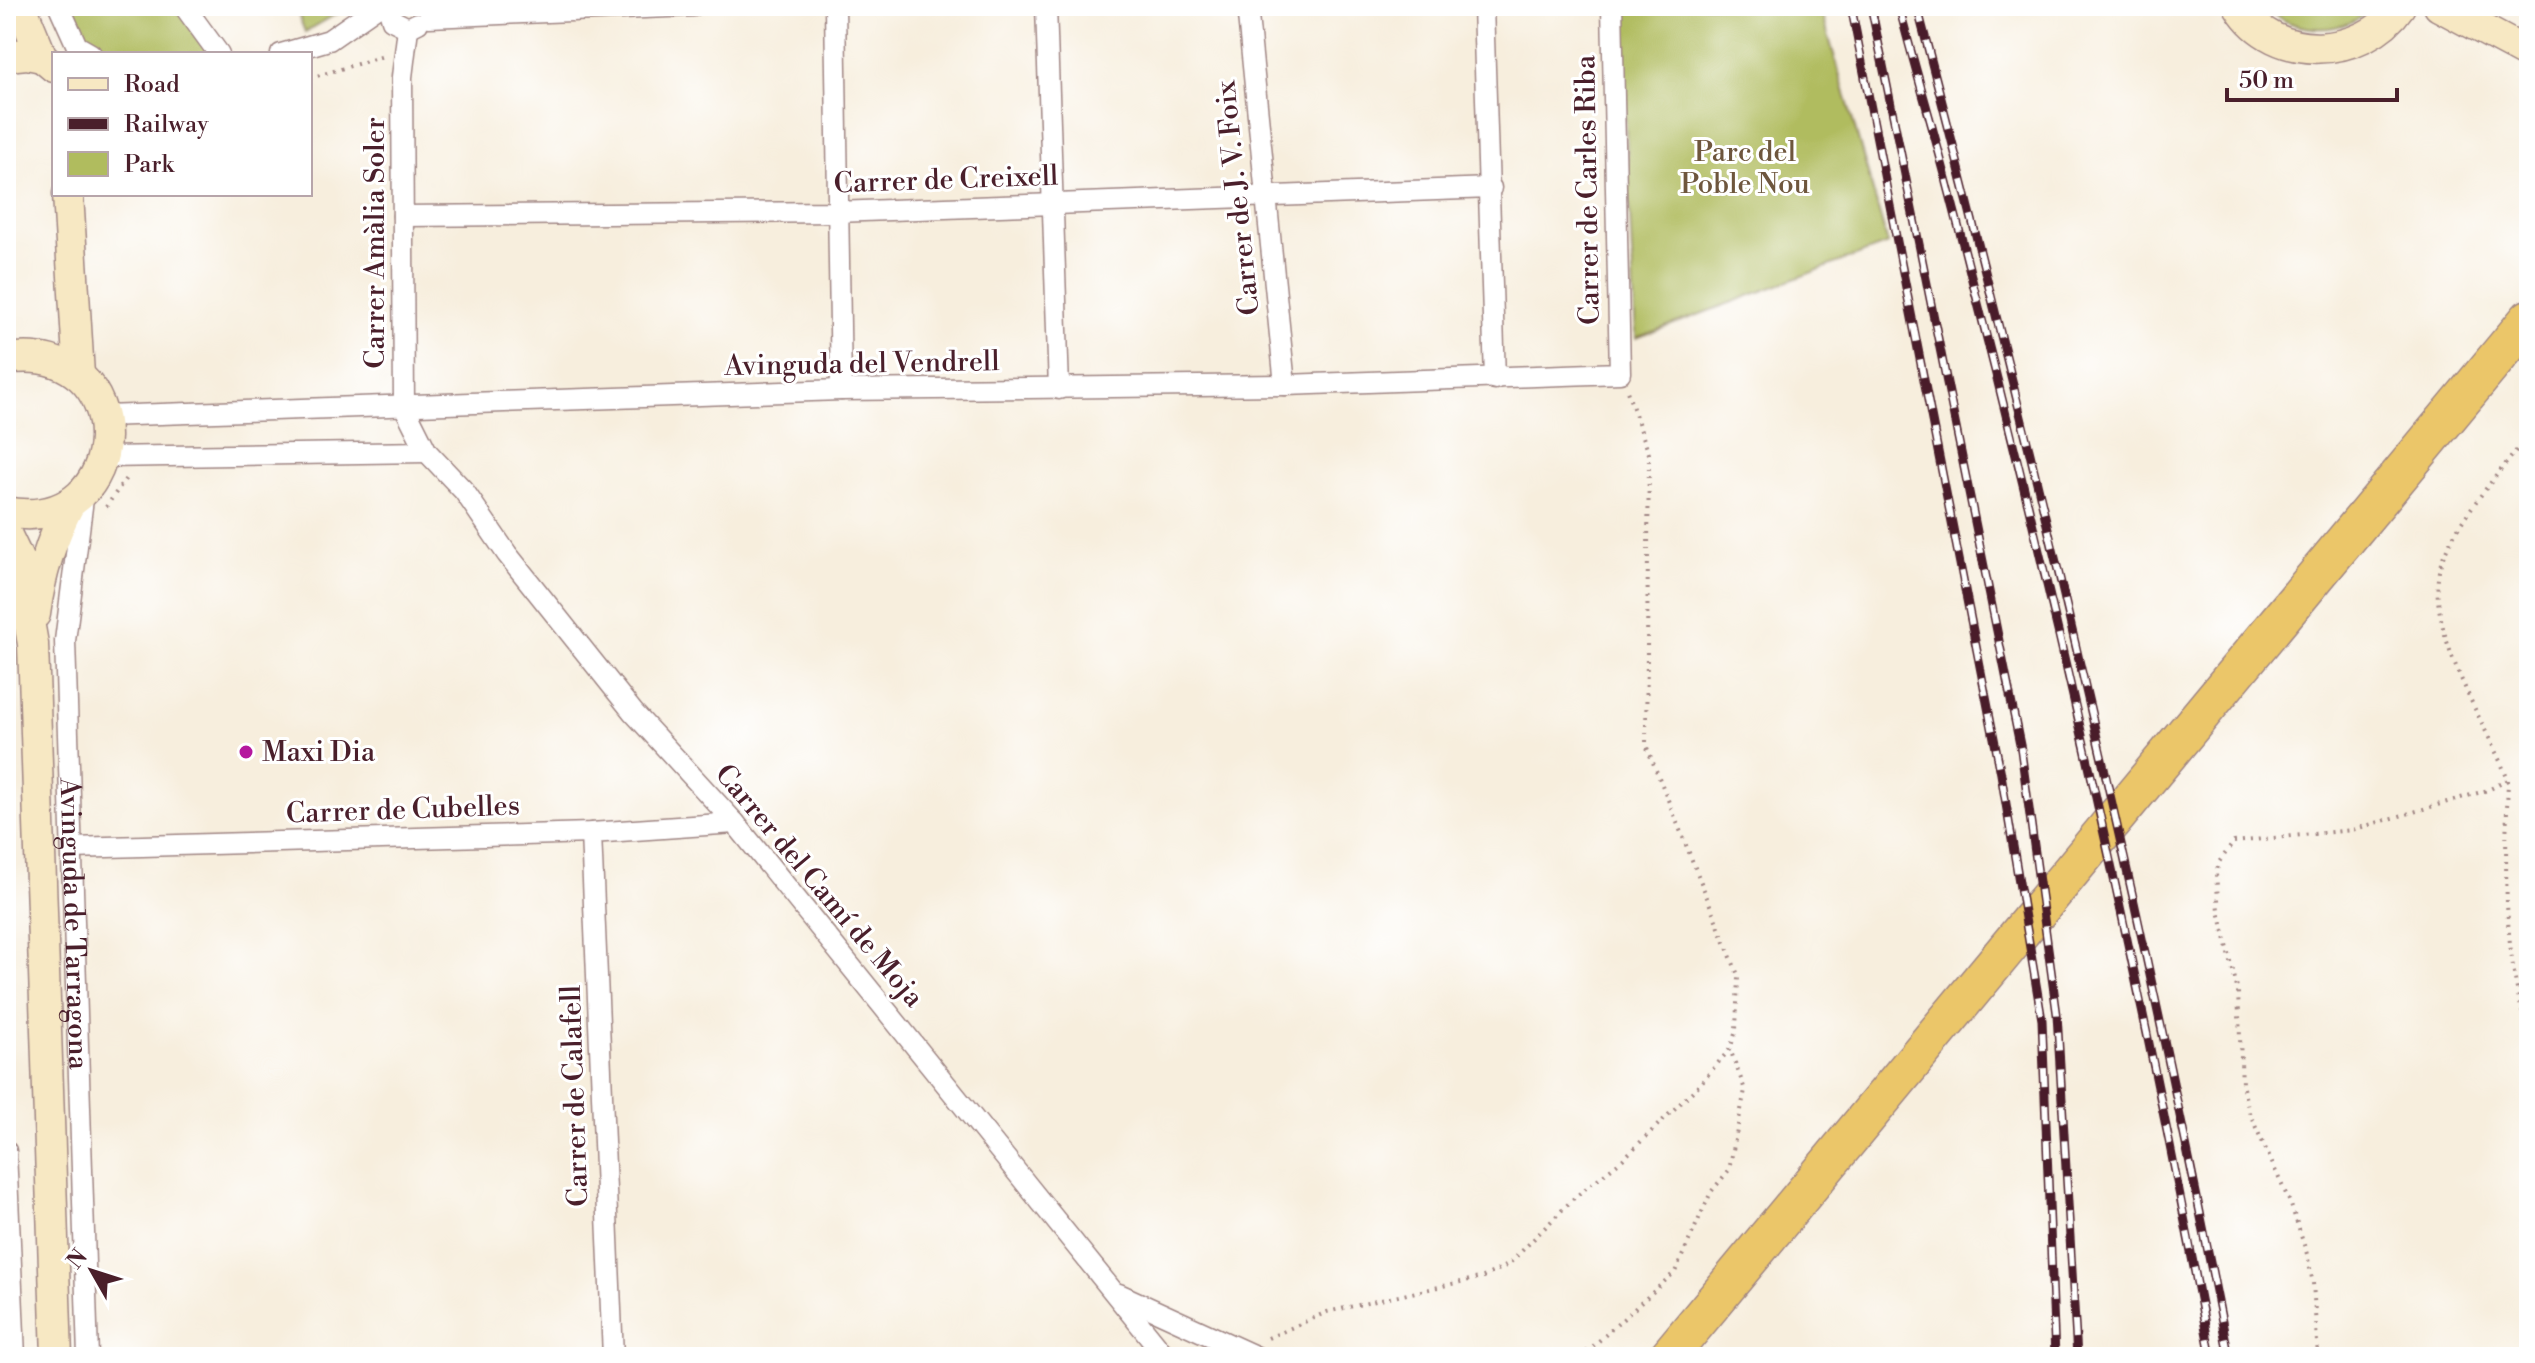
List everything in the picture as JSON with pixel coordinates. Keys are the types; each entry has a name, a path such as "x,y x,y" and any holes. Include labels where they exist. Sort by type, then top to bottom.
{"highway":[{"path":"1668,1357 2529,319"}],"street":[{"path":"21,6 48,62"},
{"path":"59,6 77,46 88,52"},
{"path":"184,6 218,52"},
{"path":"288,52 329,40 378,6"},
{"path":"388,6 392,20 408,28 429,12 693,6"},
{"path":"835,6 841,390"},
{"path":"1046,6 1059,389"},
{"name":"Carrer de J. V. Foix","path":"1247,6 1285,385"},
{"path":"1483,6 1495,379"},
{"name":"Carrer de Carles Riba","path":"1612,6 1620,373"},
{"path":"2239,6 2266,33 2297,46 2331,48 2363,39 2391,19 2400,6"},
{"path":"2439,6 2529,54"},
{"name":"Carrer Amàlia Soler","path":"408,28 402,77 404,406 427,452"},
{"path":"6,56 48,62"},
{"name":"Carrer de Creixell","path":"403,216 836,212 1491,188"},
{"path":"68,196 79,375"},
{"path":"6,359 29,356 56,361 79,375 95,393 105,416 107,437 104,457 77,497 50,512 29,515 6,512"},
{"name":"Avinguda del Vendrell","path":"105,416 841,390 1285,385 1620,373"},
{"path":"104,457 427,452"},
{"name":"Carrer del Camí de Moja","path":"427,452 464,491 507,554 633,712 735,823 1166,1357"},
{"name":"Avinguda de Tarragona","path":"33,644 40,582 58,525 77,497"},
{"name":"Avinguda de Tarragona","path":"77,497 65,641 88,1357"},
{"name":"Avinguda de Tarragona","path":"6,534 18,559 33,644 57,1357"},
{"name":"Carrer de Cubelles","path":"72,848 591,833 735,823"},
{"name":"Carrer de Calafell","path":"591,833 613,1357"},
{"path":"6,1151 15,1357"},
{"path":"1114,1292 1253,1354"}],"path":[{"path":"1253,1354 1280,1330 1327,1312 1483,1277 1508,1265 1575,1197 1623,1159 1667,1117 1730,1049 1739,1006 1738,975 1646,745 1649,454 1620,373"},
{"path":"2529,434 2455,534 2443,556 2438,577 2445,629 2465,686 2508,780 2506,839 2515,974 2529,1034"},
{"path":"2318,1357 2313,1283 2307,1254 2291,1205 2249,1112 2242,1084 2238,992 2219,911 2219,862 2234,842 2352,830 2488,790 2508,780"},
{"path":"1581,1357 1675,1272 1711,1192 1729,1170 1745,1090 1730,1049"}],"green space":[{"path":"60,6 183,6 217,52 92,52"},
{"path":"295,6 350,6 305,32"},
{"name":"Parc del Poble Nou","path":"1620,6 1820,6 1888,244 1636,338"},
{"path":"2263,6 2376,6 2349,23 2320,28 2290,23"}],"railway":[{"path":"1851,6 2001,774 2042,1020 2055,1357"},
{"path":"1871,6 2021,750 2057,1014 2077,1357"},
{"path":"1899,6 1987,338 2091,773 2211,1357"},
{"path":"1917,6 2003,342 2084,679 2159,1017 2229,1357"}],"place":[{"name":"Maxi Dia","path":"246,752"}]}
